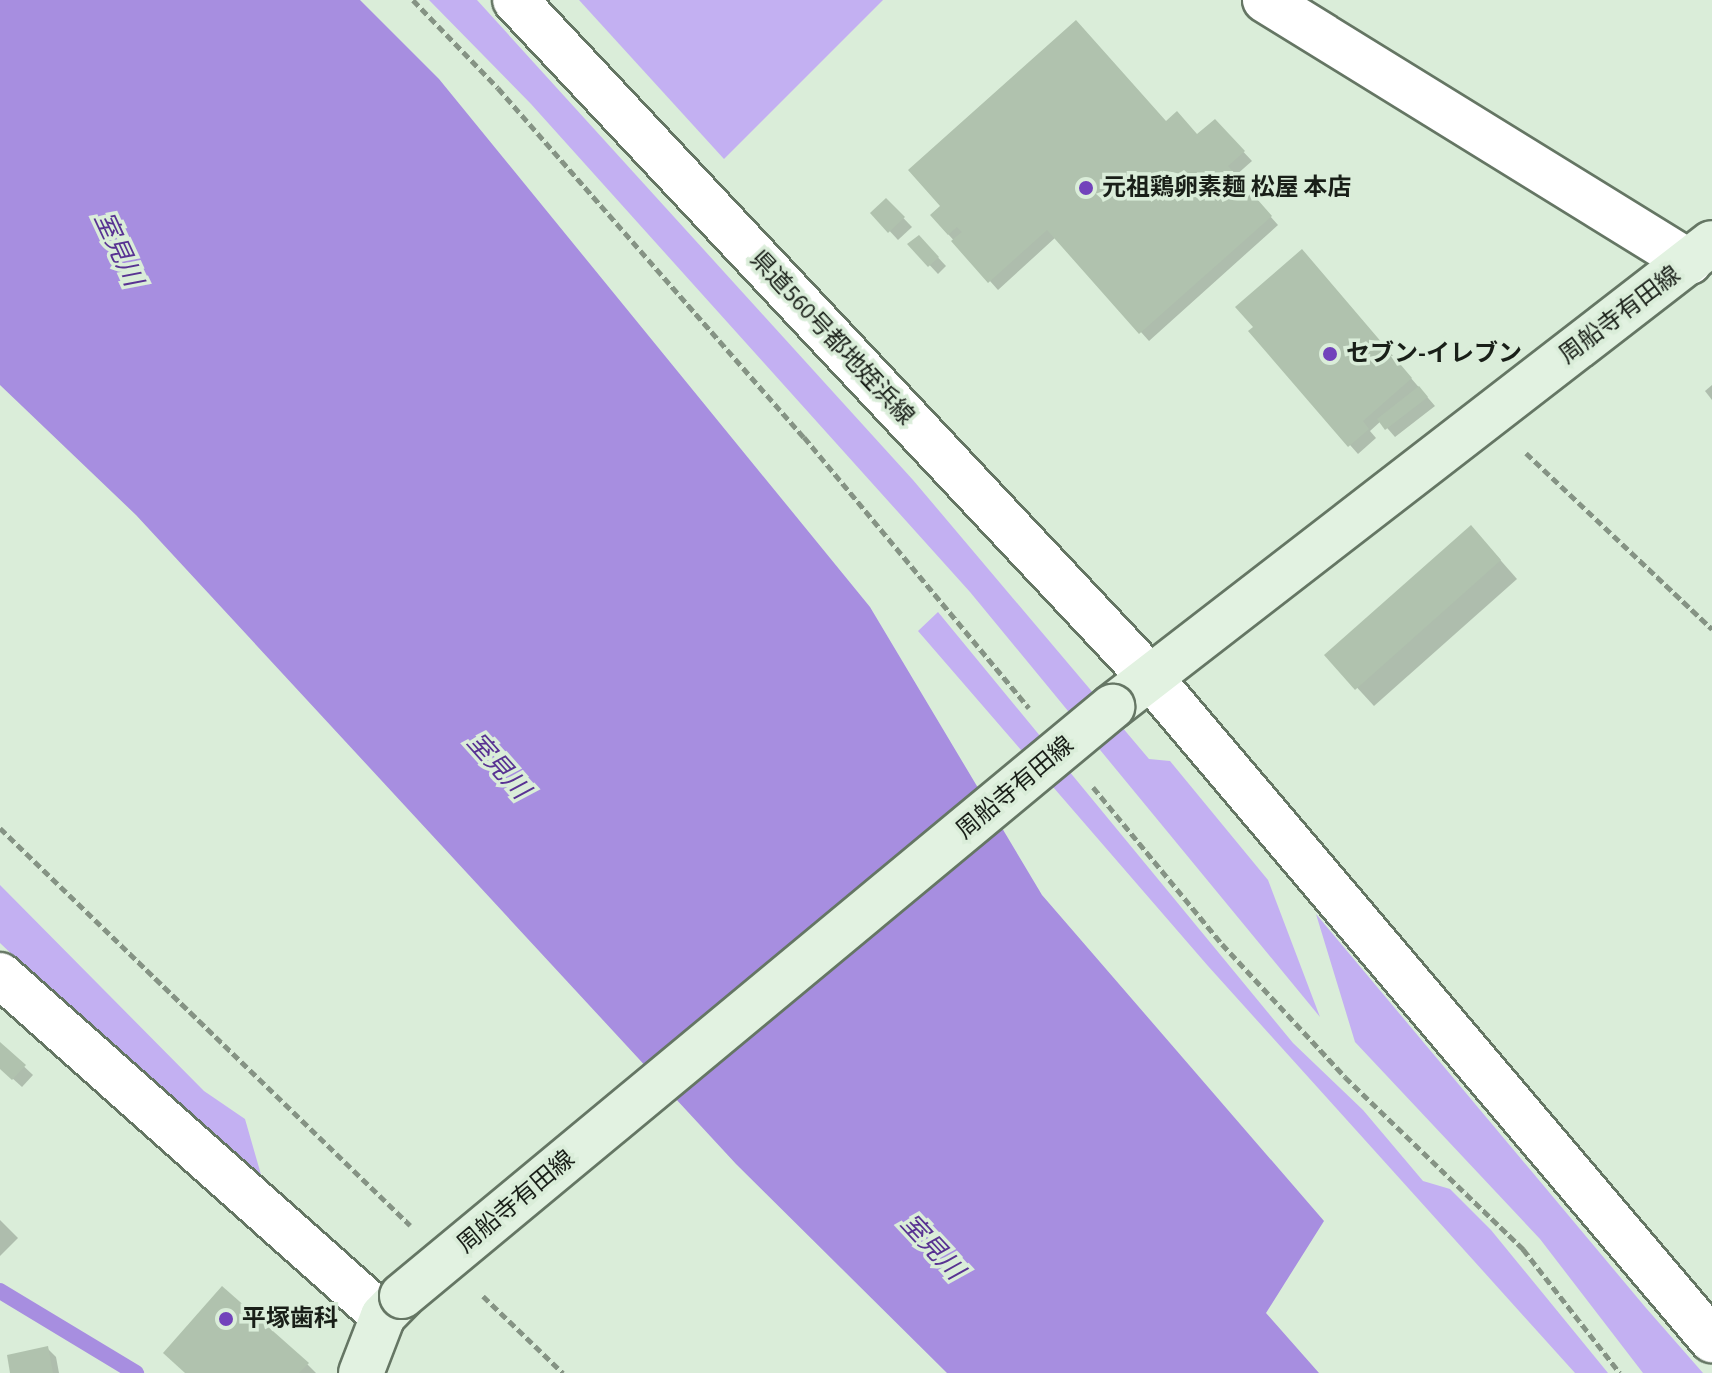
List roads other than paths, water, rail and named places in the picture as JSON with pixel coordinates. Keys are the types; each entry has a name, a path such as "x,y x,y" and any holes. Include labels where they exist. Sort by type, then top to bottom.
{"main road":[{"name":"周船寺有田線","path":"361,1373 393,1306 1149,676 1701,253"}],"street":[{"name":"県道560号都地姪浜線","path":"515,0 1149,676 1712,1340"},
{"path":"1265,0 1701,253"},
{"path":"0,975 393,1306"}],"water":[{"name":"室見川","path":"0,0 360,0 439,79 870,607 1042,895 1324,1221 1266,1313 1319,1373 947,1373 736,1164 136,515 0,385"}],"waterway":[{"path":"0,1291 136,1373"}],"place":[{"name":"元祖鶏卵素麺 松屋 本店","path":"1086,188"},
{"name":"セブン-イレブン","path":"1330,354"},
{"name":"平塚歯科","path":"226,1319"}]}
